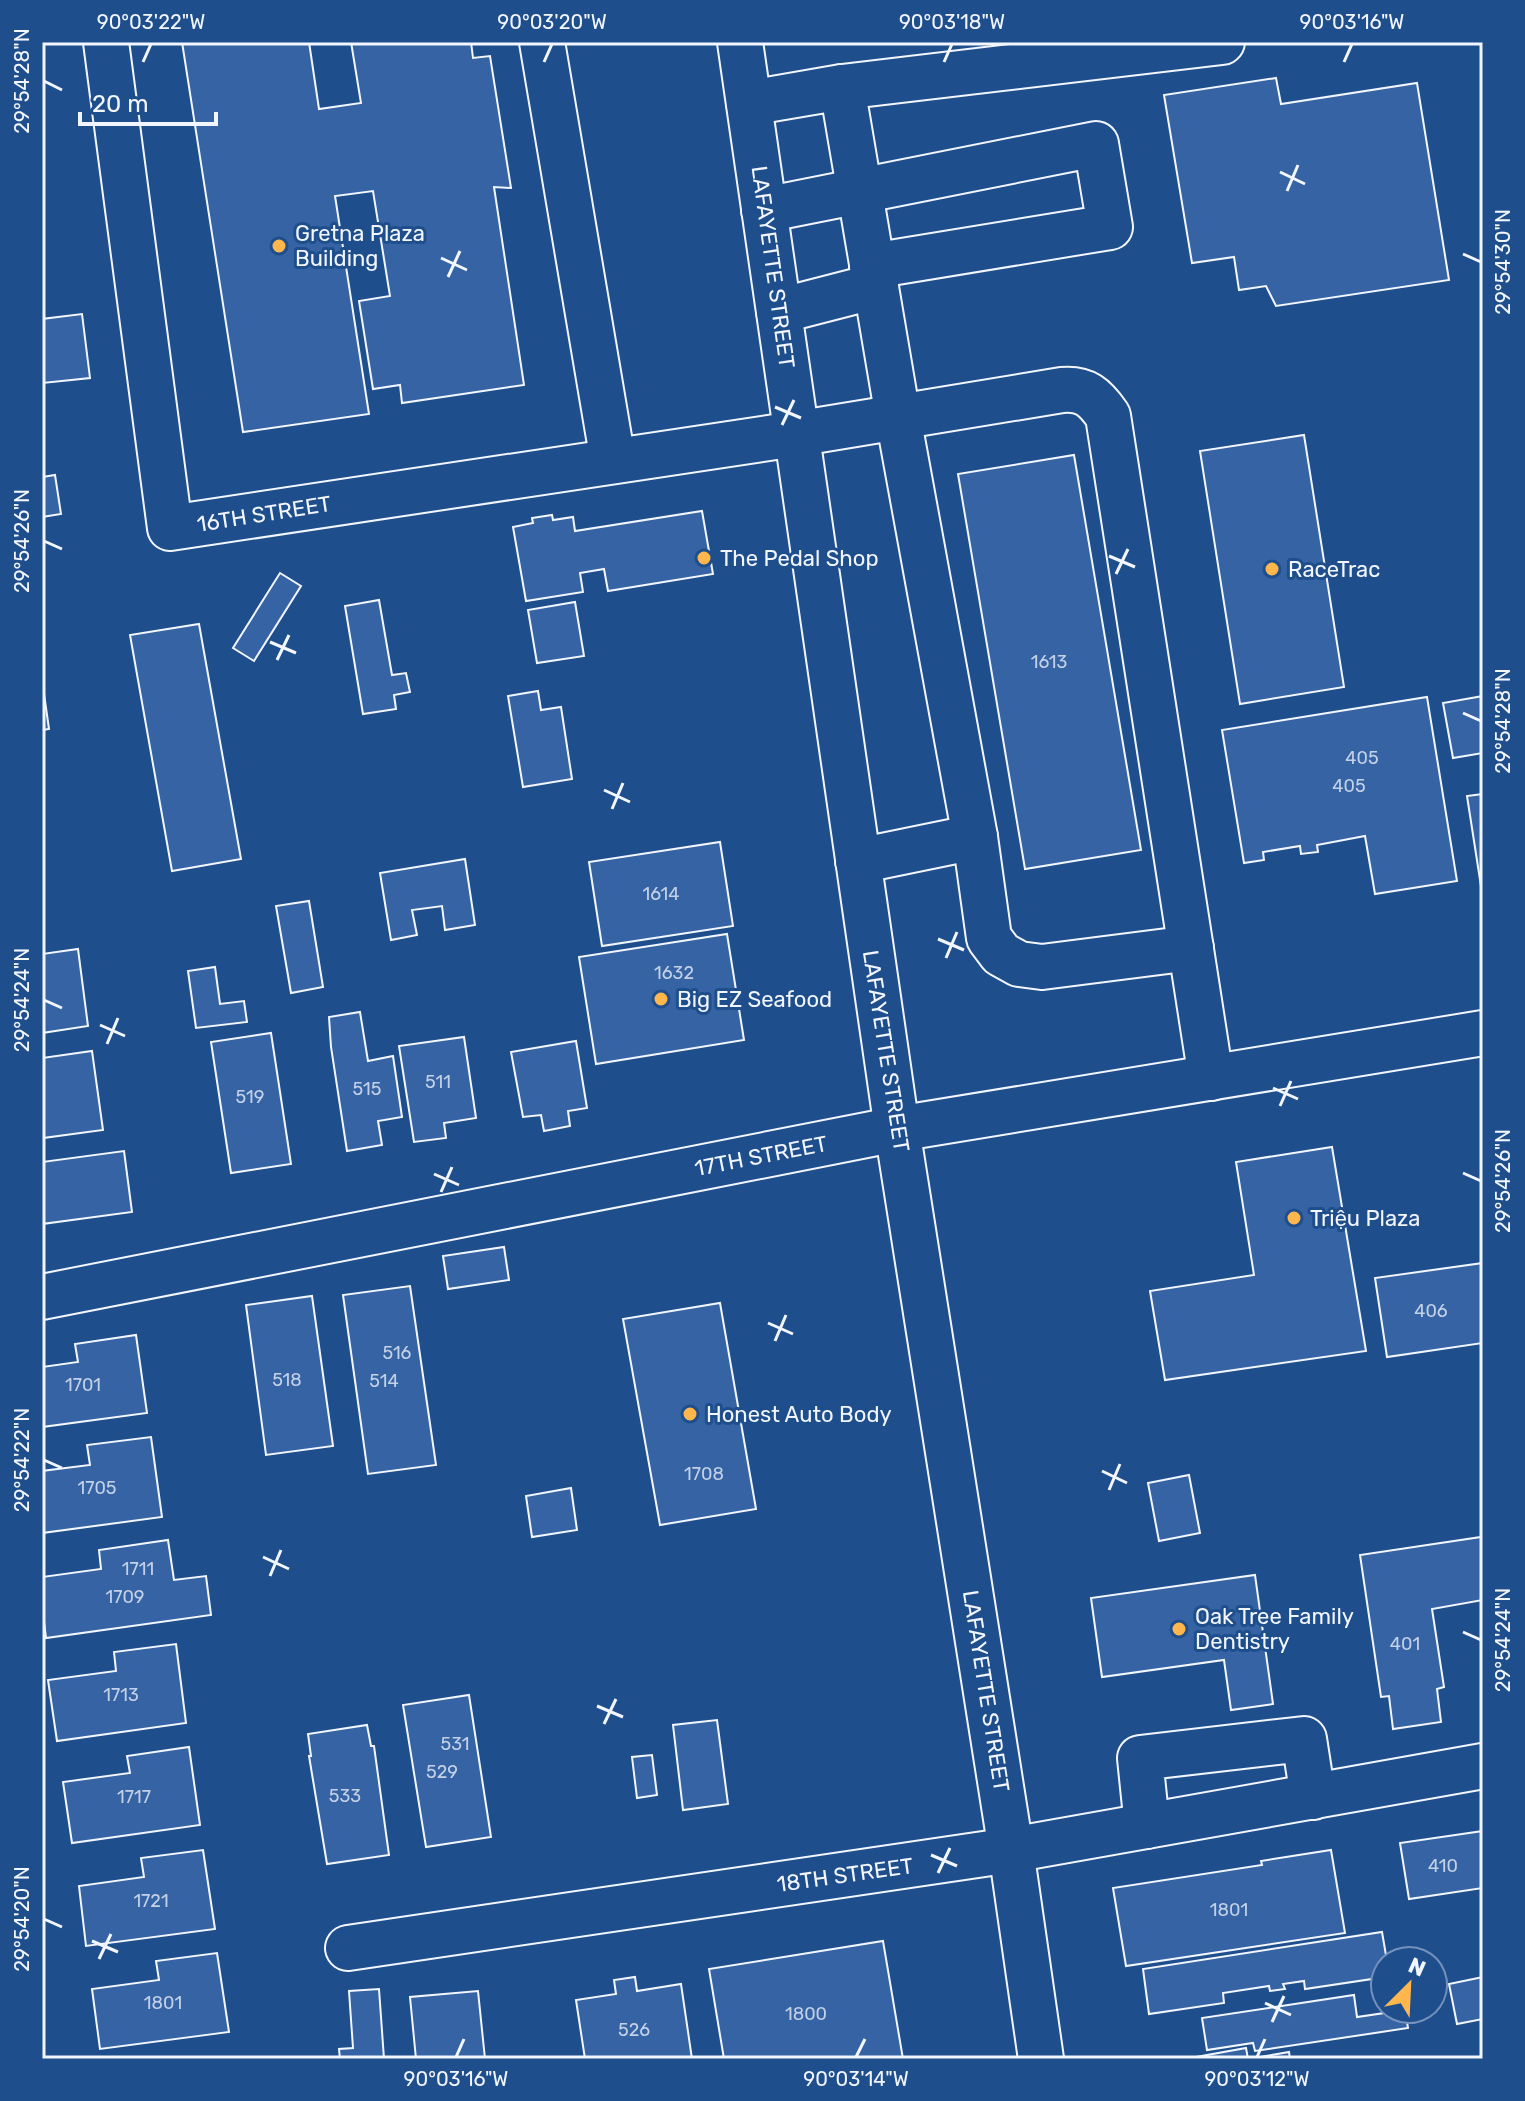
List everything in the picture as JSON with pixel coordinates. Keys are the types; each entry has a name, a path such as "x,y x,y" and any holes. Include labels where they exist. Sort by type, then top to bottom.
{"main road":[{"name":"16TH STREET","path":"106,42 170,528 1077,389 1091,394 1108,416 1211,1078"},
{"path":"542,42 613,461"},
{"name":"LAFAYETTE STREET","path":"740,42 897,1129 1041,2059"},
{"path":"749,103 842,87 1222,42"},
{"path":"842,87 898,417 975,837 989,938 1001,954 1019,964 1042,967 1191,948"},
{"path":"764,210 1096,144 1110,227 874,276 779,311"},
{"path":"858,861 975,837"},
{"name":"17TH STREET","path":"42,1297 897,1129 1483,1033"},
{"path":"1147,1826 1140,1758 1304,1739 1313,1797"},
{"name":"18TH STREET","path":"348,1948 1011,1850 1483,1766"}],"building":[{"name":"Gretna Plaza Building","path":"182,42 309,42 319,109 361,103 351,42 471,42 473,58 490,56 511,188 494,187 524,385 402,403 400,385 373,389 359,301 390,296 373,191 335,196 369,414 243,432"},
{"path":"1276,78 1281,104 1417,83 1449,280 1276,306 1266,286 1239,290 1234,257 1192,263 1164,95"},
{"path":"82,314 90,378 43,383 42,319"},
{"name":"RaceTrac","path":"1304,435 1344,687 1240,704 1200,451"},
{"path":"1074,455 1141,850 1025,869 958,474"},
{"path":"55,475 61,514 42,517 42,477"},
{"path":"702,511 713,574 608,591 604,569 580,573 583,592 526,601 513,527 533,523 532,518 552,515 553,520 573,517 575,531"},
{"path":"280,573 301,586 254,661 233,648"},
{"path":"379,600 392,675 406,673 410,692 394,695 396,709 363,714 345,606"},
{"path":"575,602 584,656 537,663 528,610"},
{"path":"199,624 241,859 172,871 130,635"},
{"path":"42,680 49,729 42,730"},
{"path":"538,691 541,710 561,707 572,779 523,787 508,696"},
{"path":"1483,696 1483,753 1453,758 1443,703"},
{"path":"1427,697 1457,881 1375,894 1365,836 1317,845 1318,852 1301,854 1300,846 1263,852 1264,860 1244,863 1222,730"},
{"path":"1483,794 1483,899 1467,796"},
{"path":"720,842 733,926 602,946 589,862"},
{"path":"465,859 475,925 445,930 442,906 412,910 417,935 391,940 380,873"},
{"path":"309,901 323,987 291,993 276,906"},
{"name":"Big EZ Seafood","path":"727,934 744,1040 596,1064 579,957"},
{"path":"78,949 88,1026 42,1033 42,954"},
{"path":"215,967 220,1004 244,1001 247,1022 196,1028 188,971"},
{"path":"360,1012 368,1061 393,1056 402,1117 378,1121 382,1145 347,1151 329,1017"},
{"path":"271,1033 291,1164 231,1173 211,1042"},
{"path":"464,1037 476,1118 444,1123 446,1138 414,1142 399,1046"},
{"path":"576,1041 587,1108 568,1111 570,1126 544,1131 541,1115 523,1117 511,1052"},
{"path":"92,1051 103,1130 43,1138 42,1058"},
{"name":"Triệu Plaza","path":"1332,1147 1366,1351 1165,1380 1150,1291 1254,1275 1236,1162"},
{"path":"124,1151 132,1212 42,1224 42,1162"},
{"path":"504,1247 509,1280 448,1289 443,1256"},
{"path":"1483,1263 1483,1343 1387,1357 1375,1278"},
{"path":"410,1286 436,1465 368,1474 343,1295"},
{"path":"312,1296 333,1446 266,1455 246,1305"},
{"name":"Honest Auto Body","path":"720,1303 756,1509 660,1525 623,1319"},
{"path":"136,1335 147,1413 42,1427 42,1367 78,1362 75,1344"},
{"path":"151,1437 162,1517 42,1533 42,1471 90,1465 87,1445"},
{"path":"1189,1475 1200,1533 1159,1541 1148,1483"},
{"path":"571,1488 577,1530 532,1537 526,1496"},
{"path":"1481,1537 1483,1600 1432,1609 1444,1687 1437,1689 1441,1722 1393,1729 1389,1696 1381,1697 1360,1555"},
{"path":"168,1540 174,1580 206,1576 211,1615 46,1638 42,1577 101,1569 99,1550"},
{"name":"Oak Tree Family Dentistry","path":"1255,1575 1273,1704 1231,1710 1224,1660 1102,1677 1091,1598"},
{"path":"176,1644 186,1723 57,1741 48,1680 116,1671 114,1652"},
{"path":"469,1695 491,1837 426,1847 403,1705"},
{"path":"717,1720 728,1804 683,1810 673,1725"},
{"path":"367,1725 371,1746 374,1746 389,1855 327,1864 308,1734"},
{"path":"189,1747 200,1825 72,1843 63,1782 130,1773 127,1756"},
{"path":"652,1755 657,1795 637,1798 632,1757"},
{"path":"1483,1831 1483,1888 1409,1899 1400,1843"},
{"path":"203,1850 215,1929 86,1946 79,1886 144,1877 141,1858"},
{"path":"1331,1850 1345,1933 1126,1966 1113,1888 1262,1865 1261,1861"},
{"path":"1382,1932 1384,1945 1369,1945 1369,1979 1305,1989 1304,1981 1283,1984 1285,1989 1270,1991 1269,1986 1223,1993 1224,2003 1149,2014 1143,1969"},
{"path":"883,1941 903,2059 724,2059 709,1969"},
{"path":"217,1953 229,2032 100,2049 92,1989 159,1980 156,1961"},
{"path":"635,1977 637,1991 681,1984 692,2059 585,2059 576,2000 616,1994 614,1980"},
{"path":"1483,1977 1483,2019 1457,2024 1449,1984"},
{"path":"379,1989 384,2059 340,2059 339,2049 353,2048 349,1991"},
{"path":"478,1991 485,2059 416,2059 410,1997"},
{"path":"1354,1995 1357,2017 1369,2015 1369,2025 1408,2025 1408,2028 1255,2051 1253,2043 1207,2050 1202,2018"},
{"path":"1246,2048 1248,2059 1185,2059"},
{"path":"1289,2052 1290,2059 1248,2059"}],"place":[{"name":"Gretna Plaza Building","path":"279,246"},
{"name":"The Pedal Shop","path":"704,558"},
{"name":"RaceTrac","path":"1272,569"},
{"name":"Big EZ Seafood","path":"661,999"},
{"name":"Triệu Plaza","path":"1294,1218"},
{"name":"Honest Auto Body","path":"690,1414"},
{"name":"Oak Tree Family Dentistry","path":"1179,1629"}]}
